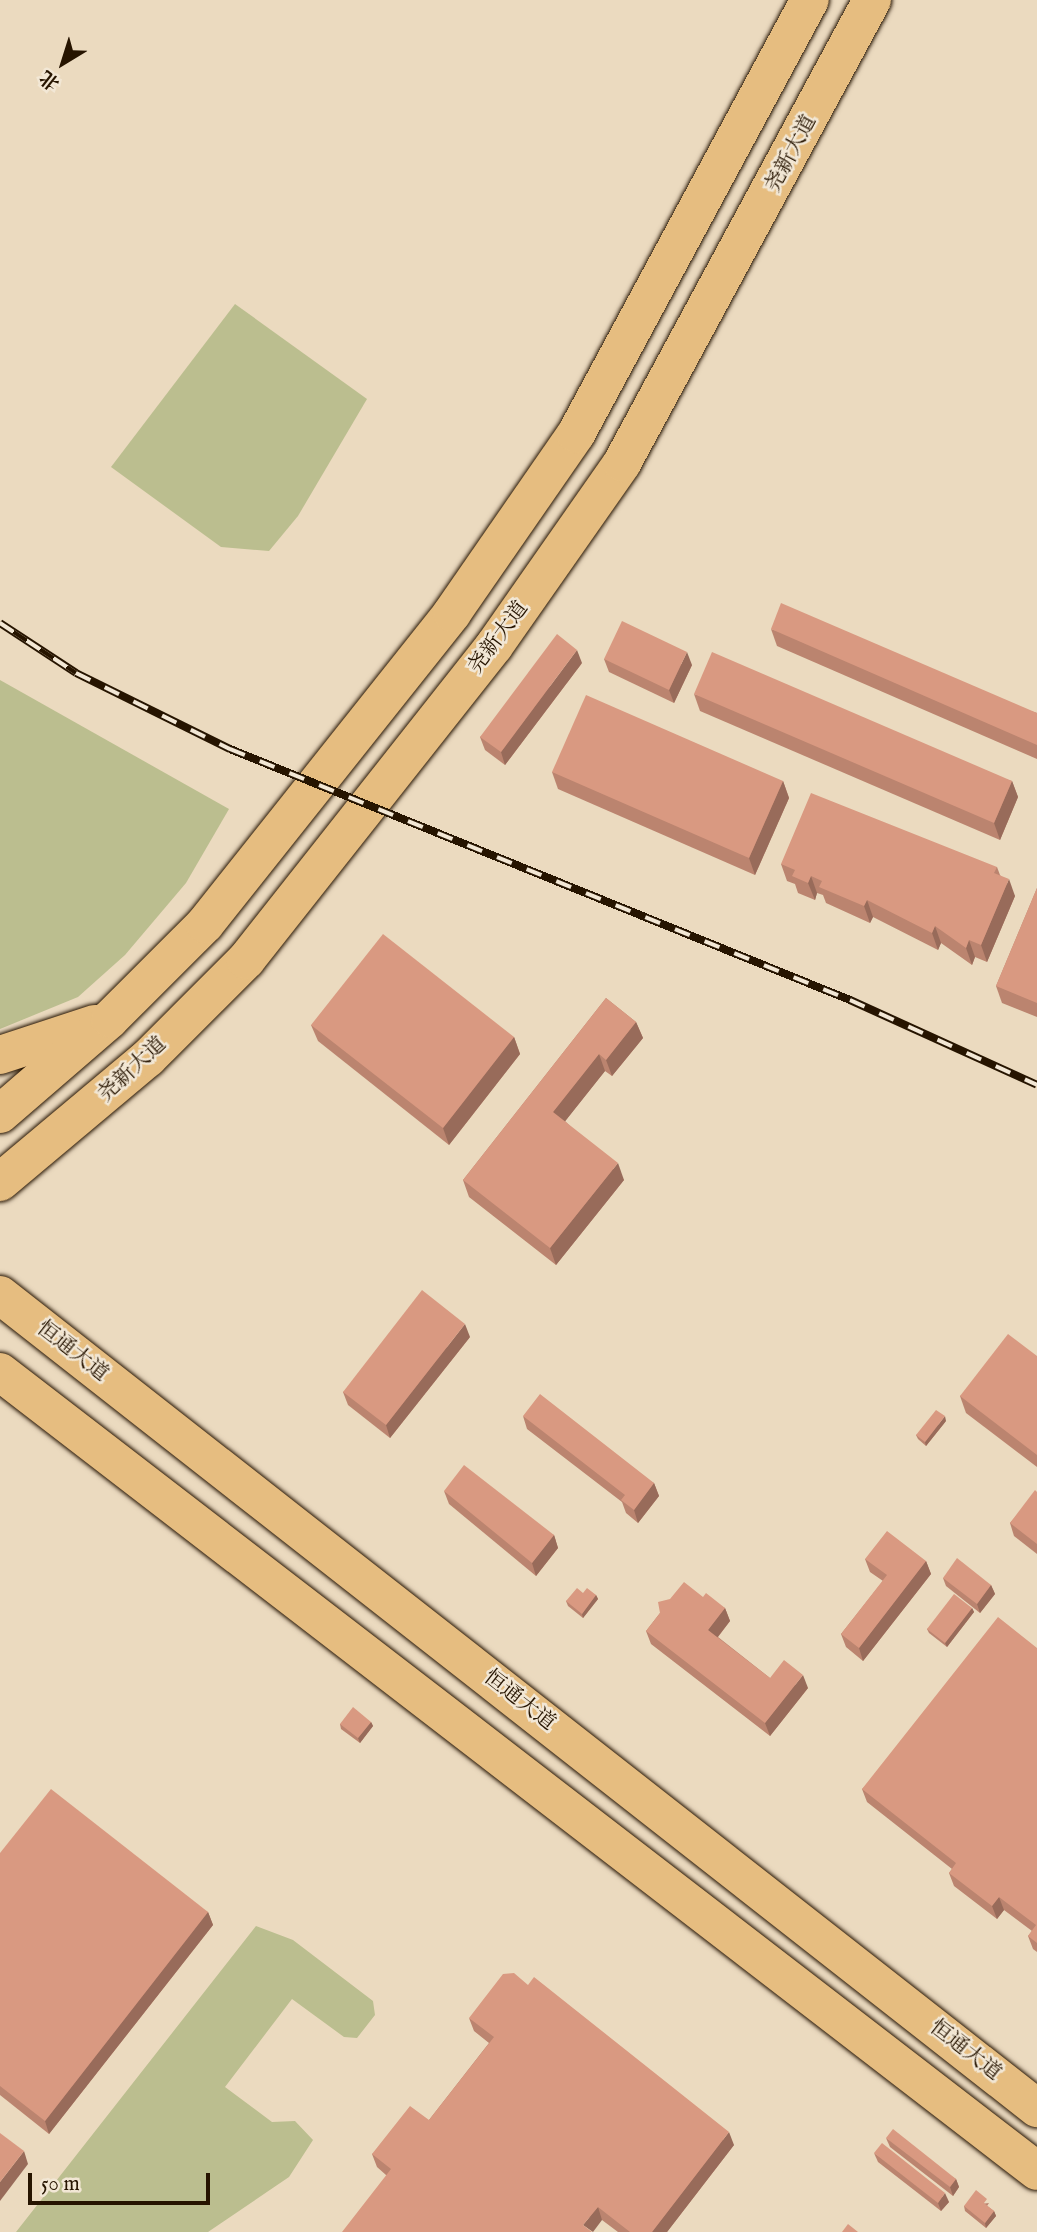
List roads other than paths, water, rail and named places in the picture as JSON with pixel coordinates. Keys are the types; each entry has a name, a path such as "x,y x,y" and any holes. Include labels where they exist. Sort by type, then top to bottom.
{"main road":[{"path":"0,1114 110,1019 205,924 521,517 620,359 810,0"},
{"name":"尧新大道","path":"0,1182 148,1058 246,960 494,646 628,452 872,0"},
{"path":"0,1055 110,1019"},
{"name":"恒通大道","path":"0,1295 1037,2108"},
{"path":"0,1372 1037,2171"}],"railway":[{"path":"0,623 76,673 230,749 850,1000 1037,1085"}]}
